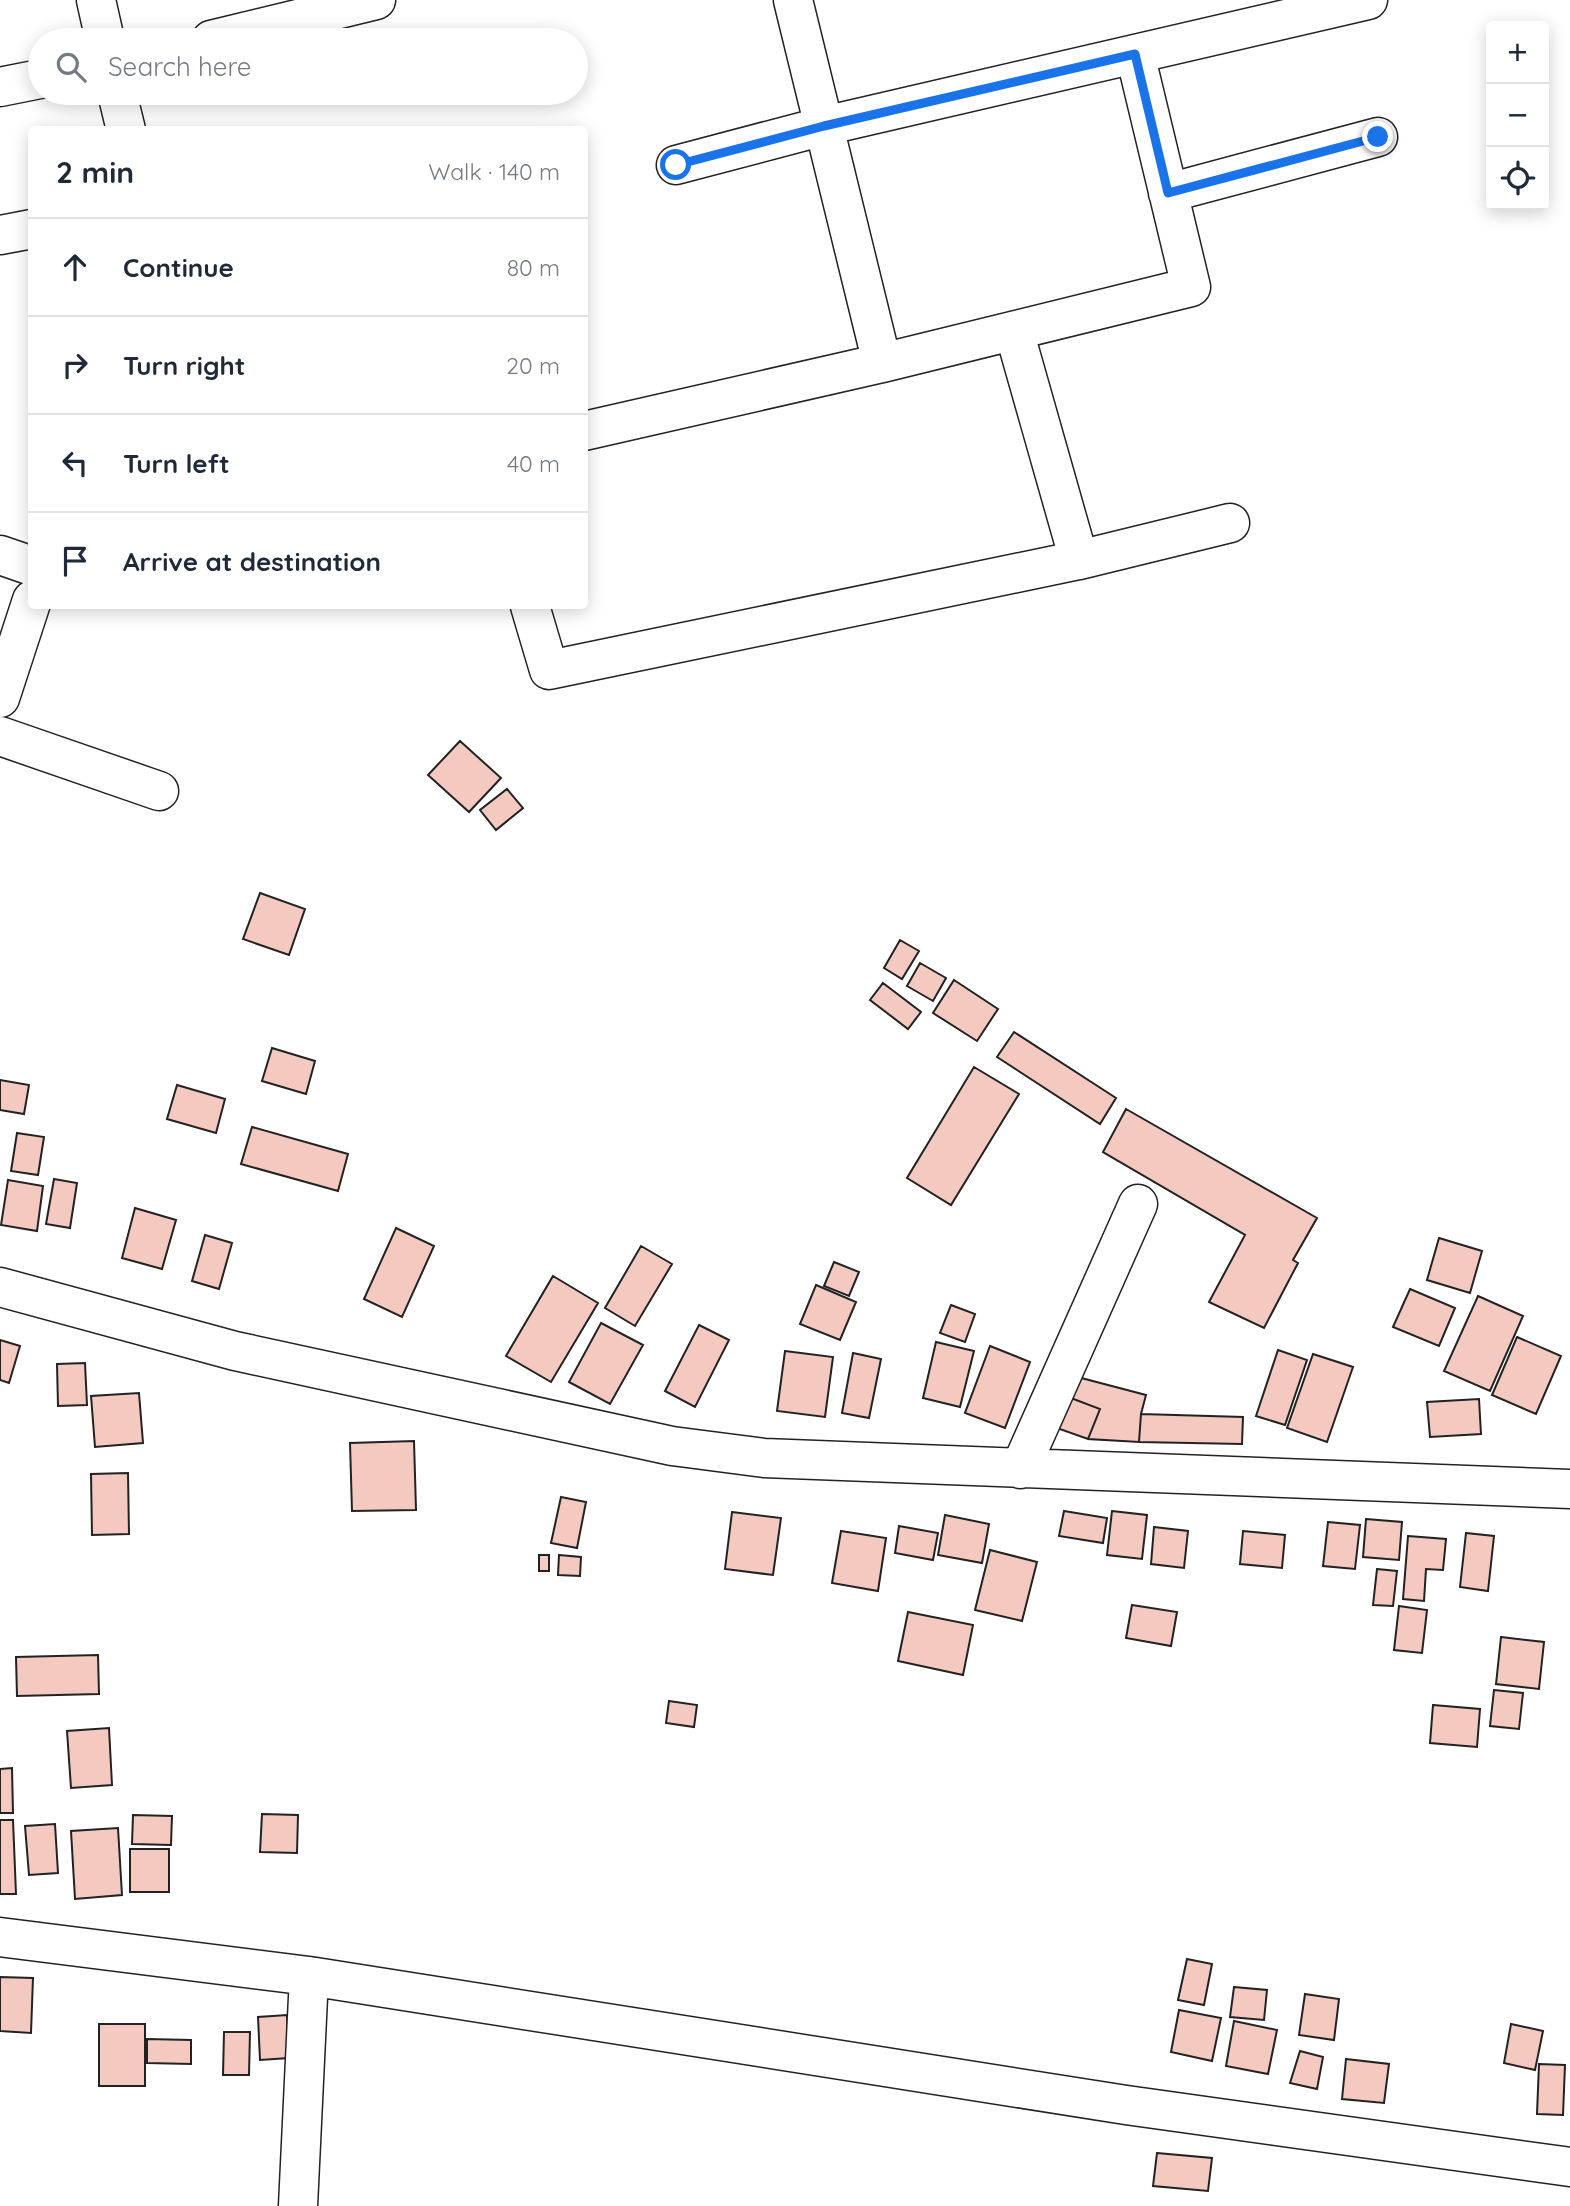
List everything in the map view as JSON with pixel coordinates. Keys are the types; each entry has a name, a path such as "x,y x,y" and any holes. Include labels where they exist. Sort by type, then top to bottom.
{"street":[{"path":"96,0 102,28"},
{"path":"260,28 376,0"},
{"path":"793,0 882,363"},
{"path":"676,165 824,126 1368,0"},
{"path":"588,430 882,363 1191,287 1135,54"},
{"path":"0,87 28,81"},
{"path":"120,105 125,126"},
{"path":"1168,193 1378,137"},
{"path":"0,235 28,230"},
{"path":"1014,331 1079,560"},
{"path":"531,609 549,670 1079,560 1230,523"},
{"path":"0,555 28,565"},
{"path":"0,698 29,609"},
{"path":"0,736 159,791"},
{"path":"1020,1469 1138,1204"},
{"path":"0,1287 235,1351 671,1446 764,1458 1570,1489"},
{"path":"0,1937 309,1976 1126,2105 1570,2167"},
{"path":"298,2206 309,1976"}],"building":[{"path":"460,741 501,778 469,812 428,775"},
{"path":"507,789 523,808 496,830 480,810"},
{"path":"260,893 305,909 289,955 243,939"},
{"path":"900,940 919,951 902,979 884,968"},
{"path":"920,963 946,978 933,1001 907,986"},
{"path":"954,980 998,1009 977,1041 933,1013"},
{"path":"883,983 921,1012 908,1029 870,1000"},
{"path":"1014,1032 1116,1098 1100,1124 997,1057"},
{"path":"272,1048 315,1061 306,1094 262,1081"},
{"path":"974,1067 1019,1094 951,1205 907,1178"},
{"path":"0,1080 29,1085 24,1114 0,1110"},
{"path":"177,1085 225,1099 216,1133 167,1119"},
{"path":"1126,1109 1317,1218 1293,1260 1298,1263 1264,1328 1209,1302 1245,1235 1103,1152"},
{"path":"252,1127 348,1154 338,1191 241,1164"},
{"path":"17,1133 44,1137 38,1175 11,1171"},
{"path":"54,1179 77,1183 70,1228 46,1224"},
{"path":"8,1180 43,1186 37,1231 1,1225"},
{"path":"135,1208 176,1220 162,1269 122,1258"},
{"path":"396,1228 434,1246 402,1317 364,1299"},
{"path":"205,1235 232,1243 219,1289 192,1281"},
{"path":"1439,1238 1482,1251 1470,1293 1427,1280"},
{"path":"641,1246 672,1264 635,1326 605,1308"},
{"path":"834,1262 859,1272 849,1296 824,1286"},
{"path":"553,1276 598,1303 551,1382 506,1356"},
{"path":"816,1285 856,1302 840,1340 800,1324"},
{"path":"1410,1289 1455,1308 1439,1346 1393,1327"},
{"path":"1478,1296 1523,1316 1490,1391 1444,1371"},
{"path":"951,1305 975,1314 965,1342 940,1333"},
{"path":"601,1323 643,1345 610,1404 569,1382"},
{"path":"699,1325 729,1340 695,1407 665,1391"},
{"path":"1517,1337 1561,1356 1536,1414 1492,1395"},
{"path":"0,1340 20,1346 9,1383 0,1380"},
{"path":"936,1342 974,1351 960,1407 923,1398"},
{"path":"990,1346 1030,1362 1005,1428 965,1413"},
{"path":"1278,1350 1307,1360 1285,1425 1256,1416"},
{"path":"785,1351 833,1357 825,1417 777,1411"},
{"path":"853,1353 881,1359 869,1418 842,1413"},
{"path":"1313,1354 1353,1367 1327,1442 1287,1428"},
{"path":"85,1363 87,1405 58,1406 57,1364"},
{"path":"1070,1375 1146,1395 1141,1414 1139,1442 1088,1439 1100,1409 1063,1395"},
{"path":"139,1393 143,1443 95,1447 91,1396"},
{"path":"1063,1395 1100,1409 1088,1439 1051,1426"},
{"path":"1479,1399 1481,1434 1430,1437 1427,1402"},
{"path":"1141,1414 1243,1417 1242,1444 1139,1442"},
{"path":"414,1441 416,1510 352,1511 350,1443"},
{"path":"128,1473 129,1534 92,1535 91,1474"},
{"path":"561,1497 586,1502 577,1548 551,1543"},
{"path":"1064,1511 1107,1518 1103,1543 1059,1536"},
{"path":"1112,1511 1147,1515 1142,1559 1107,1555"},
{"path":"732,1512 781,1518 773,1575 725,1569"},
{"path":"945,1515 989,1524 982,1563 938,1555"},
{"path":"1366,1519 1402,1522 1399,1560 1363,1557"},
{"path":"1328,1522 1360,1525 1355,1569 1323,1566"},
{"path":"899,1526 938,1533 933,1560 895,1553"},
{"path":"1154,1527 1188,1531 1184,1568 1151,1564"},
{"path":"841,1531 886,1538 878,1591 832,1583"},
{"path":"1243,1531 1285,1535 1282,1568 1240,1564"},
{"path":"1466,1533 1494,1536 1488,1591 1460,1587"},
{"path":"1408,1536 1446,1539 1443,1570 1426,1569 1424,1601 1403,1599"},
{"path":"990,1550 1037,1562 1022,1621 975,1610"},
{"path":"539,1555 549,1555 549,1571 539,1571"},
{"path":"559,1555 581,1557 580,1576 558,1575"},
{"path":"1377,1569 1397,1571 1393,1606 1373,1605"},
{"path":"1132,1605 1177,1612 1171,1646 1126,1638"},
{"path":"1399,1606 1427,1610 1422,1653 1394,1650"},
{"path":"908,1612 973,1625 963,1675 898,1661"},
{"path":"1501,1637 1544,1642 1539,1689 1496,1684"},
{"path":"98,1655 99,1694 17,1696 16,1657"},
{"path":"1494,1690 1523,1693 1519,1729 1490,1726"},
{"path":"669,1701 697,1705 694,1727 666,1723"},
{"path":"1433,1705 1480,1709 1477,1747 1430,1743"},
{"path":"109,1728 112,1785 71,1788 67,1731"},
{"path":"12,1768 13,1813 0,1813 0,1769"},
{"path":"262,1814 298,1815 297,1853 260,1852"},
{"path":"133,1815 172,1816 171,1845 132,1844"},
{"path":"0,1820 13,1820 16,1894 0,1894"},
{"path":"55,1824 58,1873 29,1875 25,1826"},
{"path":"118,1828 122,1895 75,1899 71,1831"},
{"path":"130,1849 169,1849 169,1892 130,1892"},
{"path":"1187,1959 1212,1964 1204,2005 1178,2000"},
{"path":"0,1977 33,1978 31,2033 0,2031"},
{"path":"1234,1987 1267,1990 1264,2020 1230,2017"},
{"path":"1305,1994 1339,1999 1334,2040 1299,2035"},
{"path":"1179,2010 1221,2018 1212,2061 1171,2052"},
{"path":"287,2015 289,2058 260,2060 258,2017"},
{"path":"1234,2021 1277,2030 1268,2074 1226,2066"},
{"path":"99,2024 145,2024 145,2086 99,2086"},
{"path":"1511,2024 1543,2031 1535,2070 1504,2063"},
{"path":"224,2032 250,2032 249,2075 223,2075"},
{"path":"147,2039 191,2040 191,2064 147,2063"},
{"path":"1300,2051 1323,2057 1317,2089 1290,2083"},
{"path":"1346,2059 1389,2064 1384,2103 1342,2099"},
{"path":"1539,2064 1565,2065 1563,2115 1537,2114"},
{"path":"1157,2153 1212,2158 1208,2191 1153,2186"}],"route":[{"path":"676,165 824,126 1135,54 1168,193 1378,137"}]}
